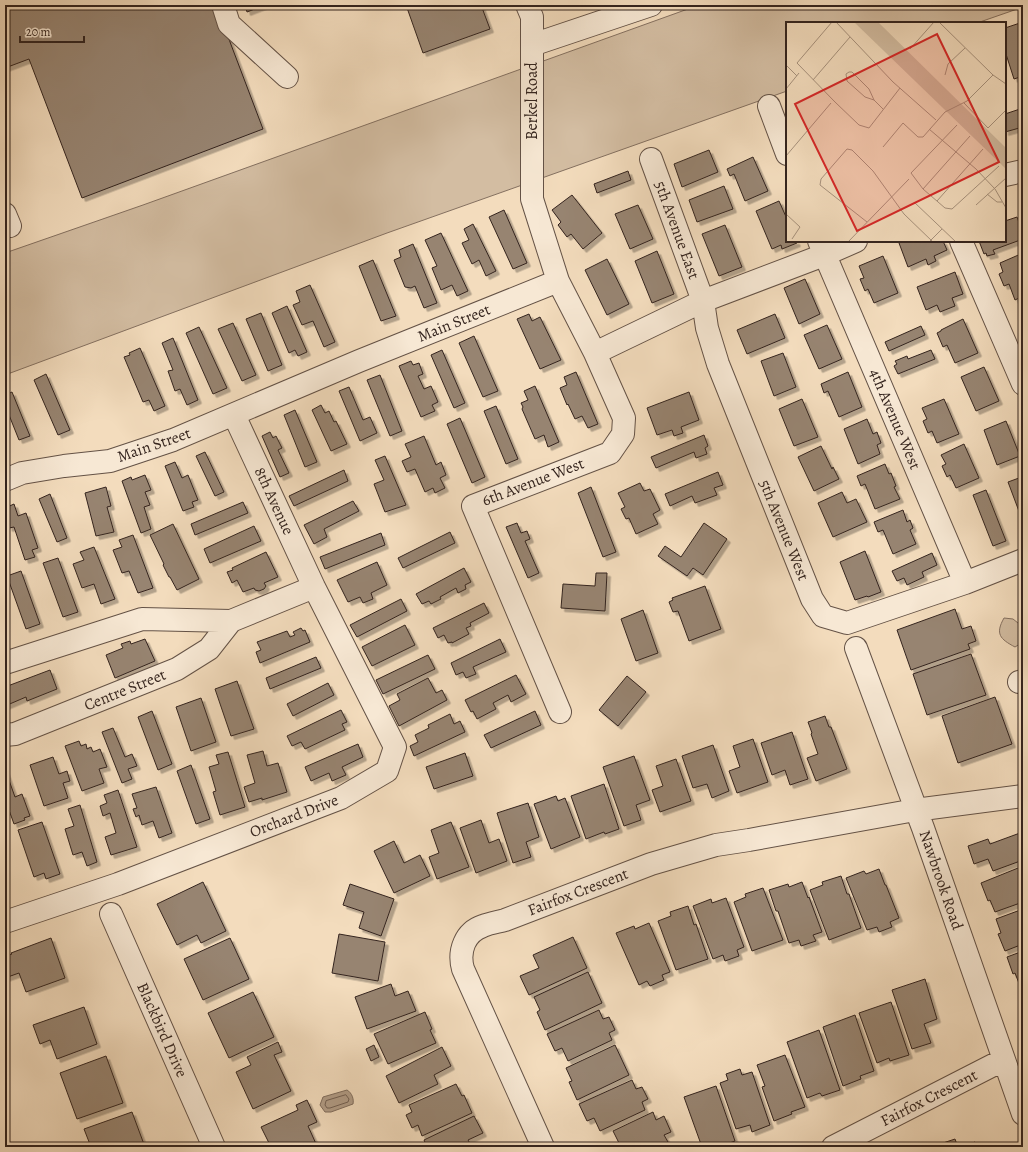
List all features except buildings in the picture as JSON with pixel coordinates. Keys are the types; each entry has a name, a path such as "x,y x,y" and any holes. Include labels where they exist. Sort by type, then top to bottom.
{"street":[{"path":"223,5 230,24 287,77"},
{"name":"Berkel Road","path":"527,5 532,18 532,198 558,281"},
{"path":"532,45 652,5"},
{"path":"769,106 786,151"},
{"name":"5th Avenue East","path":"651,159 703,301"},
{"path":"1006,175 1023,171"},
{"path":"558,281 595,353 703,301 822,248 851,242"},
{"path":"961,242 1023,384"},
{"name":"4th Avenue West","path":"822,248 965,583"},
{"name":"Main Street","path":"5,480 22,473 110,460 173,440 359,361 558,281"},
{"name":"5th Avenue West","path":"703,301 707,328 718,364 812,599 823,616 847,623 965,583 1023,560"},
{"name":"6th Avenue West","path":"560,712 473,506 610,453 623,434 624,418 595,353"},
{"name":"8th Avenue","path":"234,415 314,587"},
{"name":"Centre Street","path":"5,663 142,619 231,621 314,587"},
{"name":"Orchard Drive","path":"5,922 118,884 341,798 387,771 396,747 314,587"},
{"name":"Centre Street","path":"5,735 15,734 177,669 209,649 231,621"},
{"name":"Nawbrook Road","path":"856,648 906,779 915,810 923,828 1023,1114"},
{"name":"Fairfox Crescent","path":"543,1147 463,969 461,959 462,951 465,941 472,932 484,926 504,920 651,864 716,845 915,810 1023,796"},
{"name":"Blackbird Drive","path":"111,914 214,1147"},
{"name":"Fairfox Crescent","path":"833,1147 1003,1060"}],"shaded area":[{"path":"699,5 1023,5 1023,7 980,22 786,22 786,91 387,233 5,375 5,253 143,205"},
{"path":"1004,618 1013,619 1023,627 1023,642 1015,647 1000,636 1000,628"}],"water":[{"path":"347,1090 352,1096 353,1104 331,1112 325,1112 320,1105 323,1097"}]}
